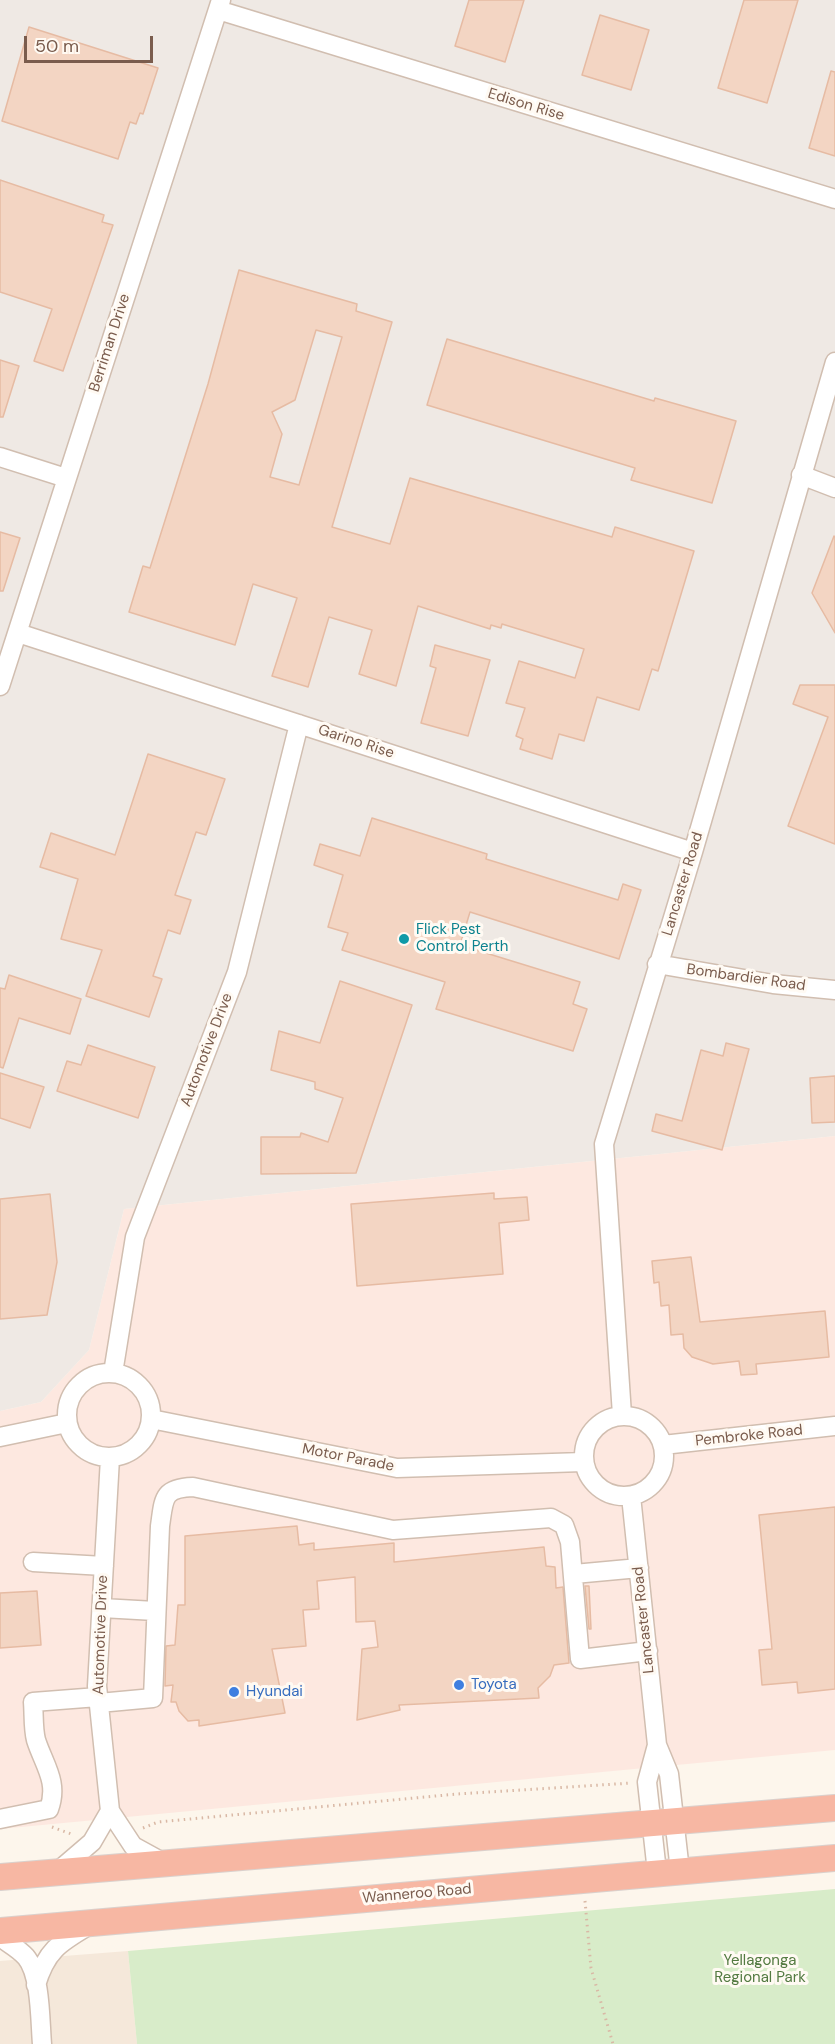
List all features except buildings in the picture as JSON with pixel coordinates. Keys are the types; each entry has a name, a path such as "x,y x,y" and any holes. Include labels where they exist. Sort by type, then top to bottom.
{"highway":[{"path":"0,1877 835,1808"},
{"name":"Wanneroo Road","path":"0,1931 583,1878 835,1858"}],"street":[{"name":"Edison Rise","path":"220,5 835,199"},
{"name":"Berriman Drive","path":"0,686 220,5"},
{"name":"Lancaster Road","path":"622,1415 604,1144 693,852 835,362"},
{"path":"0,458 66,478"},
{"path":"801,475 835,489"},
{"name":"Garino Rise","path":"18,633 693,852"},
{"name":"Automotive Drive","path":"113,1373 135,1237 237,972 299,724"},
{"name":"Bombardier Road","path":"657,964 773,984 835,990"},
{"path":"113,1373 129,1378 142,1388 150,1403 151,1419 147,1434 138,1447 125,1455 110,1458 95,1455 82,1448 72,1437 67,1423 67,1407 73,1393 84,1381 98,1374 113,1373"},
{"path":"622,1415 636,1417 648,1423 657,1432 663,1445 664,1458 658,1477 644,1491 631,1496 606,1493 595,1485 587,1474 583,1462 588,1436 597,1425 609,1418 622,1415"},
{"name":"Motor Parade","path":"151,1419 397,1468 583,1462"},
{"path":"0,1437 67,1423"},
{"name":"Pembroke Road","path":"663,1445 835,1426"},
{"name":"Automotive Drive","path":"110,1458 99,1700 110,1811 124,1836 133,1846 166,1863"},
{"path":"0,1819 49,1809 53,1798 52,1781 36,1739 33,1702 153,1698 155,1611 163,1503 168,1492 175,1488 193,1487 393,1530 551,1518 564,1525 570,1542 580,1659 648,1651"},
{"name":"Lancaster Road","path":"631,1496 657,1745 669,1774 663,1823 669,1872"},
{"path":"33,1562 104,1566"},
{"path":"574,1574 639,1568"},
{"path":"102,1608 155,1611"},
{"name":"Lancaster Road","path":"657,1745 646,1782 663,1823"},
{"path":"57,1872 92,1842 110,1811"},
{"path":"36,1985 46,1959 55,1947 92,1924"},
{"path":"0,1937 27,1958 36,1985 42,2044"}],"path":[{"path":"124,1836 158,1822 457,1794 646,1782"},
{"path":"50,1827 92,1842"},
{"path":"583,1878 591,1968 613,2044"}],"shaded area":[{"path":"0,0 835,0 835,1136 124,1209 89,1350 41,1402 0,1411"},
{"path":"835,1136 835,1750 0,1829 0,1411 41,1402 89,1350 124,1209"},
{"path":"128,1951 137,2044 0,2044 0,1961"}],"green space":[{"name":"Yellagonga Regional Park","path":"835,1889 835,2044 137,2044 128,1951"}],"place":[{"name":"Flick Pest Control Perth","path":"404,939"},
{"name":"Toyota","path":"459,1685"},
{"name":"Hyundai","path":"234,1692"}]}
